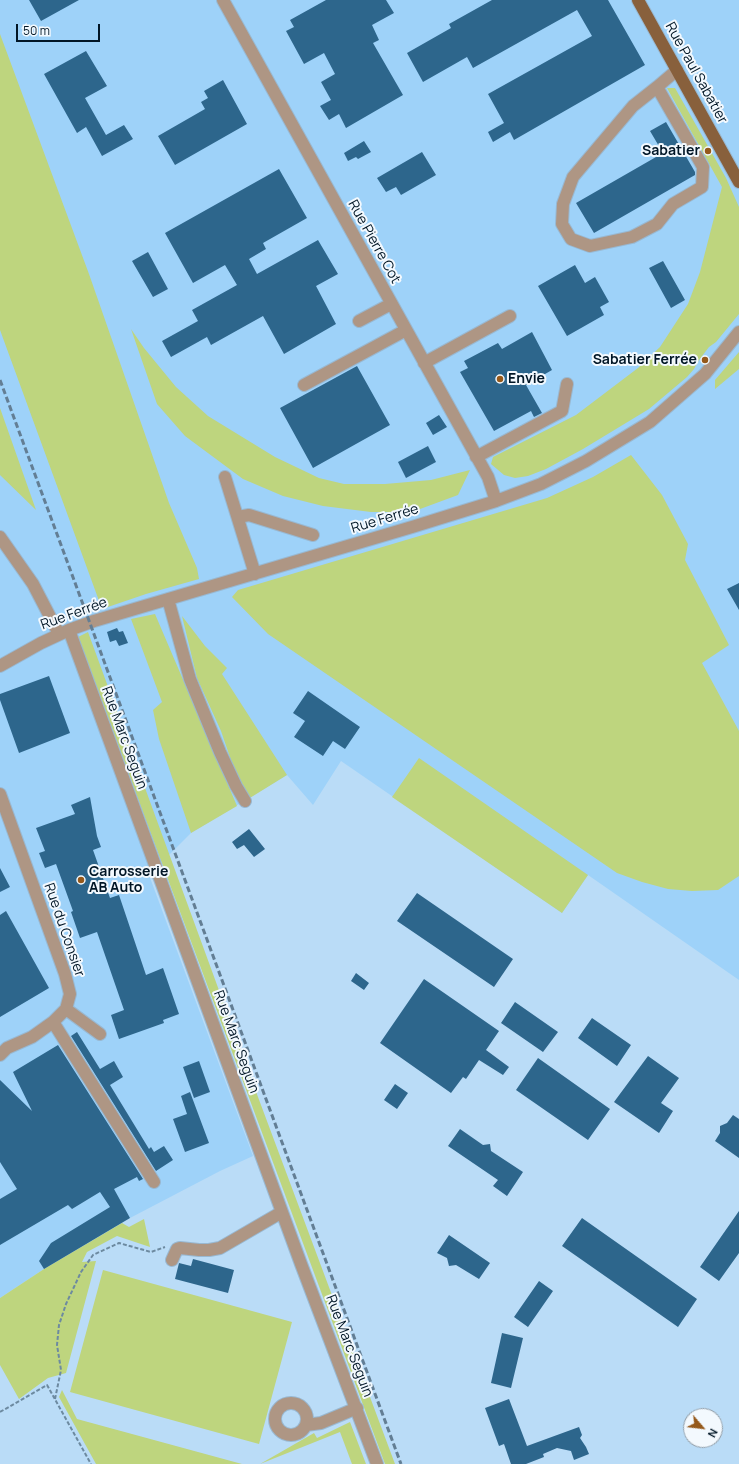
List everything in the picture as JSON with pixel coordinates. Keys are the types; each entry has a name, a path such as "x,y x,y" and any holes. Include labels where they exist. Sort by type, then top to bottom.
{"main road":[{"name":"Rue Paul Sabatier","path":"638,0 739,182"}],"street":[{"name":"Rue Pierre Cot","path":"223,0 488,477 496,501"},
{"path":"657,87 703,167 702,187 673,204 656,224 632,237 590,246 571,238 562,224 562,204 573,177 633,106 677,70"},
{"path":"359,322 391,304"},
{"path":"424,363 510,316"},
{"path":"304,385 406,330"},
{"name":"Rue Ferrée","path":"0,666 64,632 94,621 496,501 541,484 586,461 650,422 705,374 739,332"},
{"path":"476,457 562,411 567,384"},
{"path":"225,477 255,574"},
{"path":"238,517 248,515 313,535"},
{"name":"Rue Marc Seguin","path":"0,537 64,632 377,1464"},
{"path":"168,599 190,679 220,752 236,786 245,800"},
{"name":"Rue du Consier","path":"0,794 4,822 65,974 70,994 66,1009"},
{"path":"2,1050 32,1037 53,1022 66,1009 100,1034"},
{"path":"53,1022 154,1182"},
{"path":"172,1260 177,1249 180,1248 210,1250 220,1248 233,1242 251,1229 282,1212"},
{"path":"306,1425 321,1424 357,1408"}],"path":[{"path":"55,1400 61,1370 57,1345 60,1325 66,1304 81,1272 93,1255 119,1242 151,1252 168,1246"},
{"path":"0,1412 47,1384 91,1464"}],"shaded area":[{"path":"0,0 739,0 739,980 588,875 562,913 341,761 313,805 287,775 191,833 149,875 253,1156 220,1171 130,1218 44,1269 0,1298"}],"green space":[{"path":"0,34 89,274 169,503 197,568 199,579 146,594 102,609 0,330"},
{"path":"667,88 675,88 726,178 739,207 739,314 716,342 709,347 687,377 649,409 583,449 546,469 528,476 515,478 504,475 491,464 493,457 576,415 638,368 660,347 688,304 700,272 722,187"},
{"path":"131,329 144,348 176,387 208,416 275,457 319,478 344,484 385,484 431,480 470,470 458,495 412,512 371,512 323,506 283,496 243,479 185,436 157,404"},
{"path":"739,352 739,369 715,389 715,380"},
{"path":"0,408 36,510 0,475"},
{"path":"631,455 662,495 688,544 685,560 729,645 702,663 739,731 739,876 718,890 692,891 668,889 617,873 268,634 232,597 238,590 547,498 593,477"},
{"path":"155,614 237,806 191,833 159,739 153,710 162,702 131,619"},
{"path":"182,616 205,646 227,668 222,674 287,775 245,801 221,731 197,678"},
{"path":"88,632 258,1097 395,1464 385,1464 78,637"},
{"path":"419,758 588,875 562,913 392,797"},
{"path":"144,1219 150,1247 117,1236 87,1252 82,1262 96,1261 66,1373 48,1378 19,1399 0,1365 0,1298 44,1269 122,1223 129,1227"},
{"path":"103,1270 292,1322 259,1444 70,1392"},
{"path":"62,1390 77,1419 242,1464 96,1464 59,1397"},
{"path":"350,1422 366,1464 352,1464 340,1432 260,1464 314,1433 317,1438"}],"building":[{"path":"29,0 79,0 41,21"},
{"path":"326,0 386,0 394,13 372,25 379,40 373,43 403,95 346,128 339,114 329,120 320,106 331,100 321,82 335,74 324,53 304,64 286,31 294,27 290,20"},
{"path":"492,0 608,0 645,65 514,140 510,132 493,142 488,132 504,123 488,94 592,36 577,10 473,68 467,57 423,82 407,53 451,28 449,24"},
{"path":"86,51 107,86 85,98 106,135 124,125 133,139 102,156 86,127 77,133 44,74"},
{"path":"223,80 247,124 175,165 158,136 205,109 201,102 208,98 204,91"},
{"path":"666,122 695,172 695,175 594,233 576,203 663,153 650,131"},
{"path":"364,141 371,152 358,159 356,157 348,161 344,153"},
{"path":"422,152 436,175 401,195 396,187 386,192 377,178"},
{"path":"279,169 307,218 263,243 266,249 249,259 257,274 318,240 338,274 316,286 336,324 284,354 263,316 211,345 207,337 171,357 162,341 198,321 192,310 237,285 225,265 193,283 165,233"},
{"path":"148,252 168,289 153,297 132,261"},
{"path":"663,261 685,300 671,308 649,268"},
{"path":"575,265 585,283 595,277 609,302 600,307 604,315 567,336 538,286"},
{"name":"Envie","path":"532,332 552,370 526,385 542,413 534,417 531,411 494,431 460,372 468,368 464,361 498,343 502,349"},
{"path":"357,366 390,425 313,468 280,408"},
{"path":"439,415 447,427 433,435 426,423"},
{"path":"428,446 436,462 406,478 398,462"},
{"path":"739,583 739,610 727,589"},
{"path":"117,628 119,632 123,631 128,643 119,646 116,640 110,642 107,632"},
{"path":"49,676 70,733 19,753 0,700 0,694"},
{"path":"308,691 360,727 345,749 333,741 323,756 294,737 305,721 293,713"},
{"path":"90,797 97,836 101,847 93,850 110,898 119,895 146,975 163,968 179,1014 163,1020 164,1023 119,1039 111,1015 124,1010 97,932 80,938 71,912 73,911 56,864 45,868 39,853 45,851 36,828 75,814 71,805"},
{"path":"249,829 265,849 254,857 244,845 237,849 232,842"},
{"path":"0,868 10,887 0,892"},
{"path":"417,893 513,959 494,987 397,921"},
{"path":"6,911 49,988 0,1017 0,915"},
{"path":"356,973 369,983 364,990 351,981"},
{"path":"424,979 499,1031 486,1050 509,1067 503,1075 479,1060 466,1079 463,1077 451,1093 380,1043"},
{"path":"515,1002 558,1032 543,1052 501,1023"},
{"path":"592,1018 631,1045 617,1066 578,1038"},
{"path":"77,1032 100,1069 114,1061 123,1077 110,1085 149,1149 151,1147 154,1152 164,1146 173,1160 156,1171 71,1036"},
{"path":"58,1045 143,1179 139,1181 137,1177 114,1189 130,1218 44,1269 39,1261 51,1243 110,1207 100,1192 72,1209 68,1205 0,1245 0,1199 17,1189 0,1162 0,1080 32,1111 13,1072"},
{"path":"648,1056 679,1078 661,1103 673,1111 659,1133 614,1102"},
{"path":"538,1058 610,1109 588,1140 516,1090"},
{"path":"199,1061 210,1092 194,1098 183,1067"},
{"path":"395,1084 408,1093 397,1109 384,1100"},
{"path":"190,1092 209,1143 185,1152 173,1119 187,1114 181,1096"},
{"path":"733,1115 739,1119 739,1158 715,1141 720,1133 720,1126 727,1123"},
{"path":"460,1129 483,1145 490,1144 491,1151 523,1172 507,1196 493,1186 498,1180 448,1146"},
{"path":"739,1211 739,1253 719,1281 700,1267"},
{"path":"582,1218 697,1299 678,1327 562,1246"},
{"path":"449,1235 490,1263 479,1279 456,1265 449,1266 447,1258 437,1253"},
{"path":"193,1259 234,1270 228,1293 175,1279 179,1263 191,1266"},
{"path":"539,1281 553,1291 528,1327 514,1317"},
{"path":"502,1333 523,1338 511,1388 491,1383"},
{"path":"509,1399 527,1446 579,1427 582,1435 580,1438 589,1454 574,1460 571,1451 557,1448 543,1454 544,1457 526,1464 511,1464 504,1444 499,1446 485,1408"}],"railway":[{"path":"0,380 401,1464"}],"place":[{"name":"Sabatier","path":"708,151"},
{"name":"Sabatier Ferrée","path":"705,360"},
{"name":"Envie","path":"500,379"},
{"name":"Carrosserie AB Auto","path":"81,880"}]}
